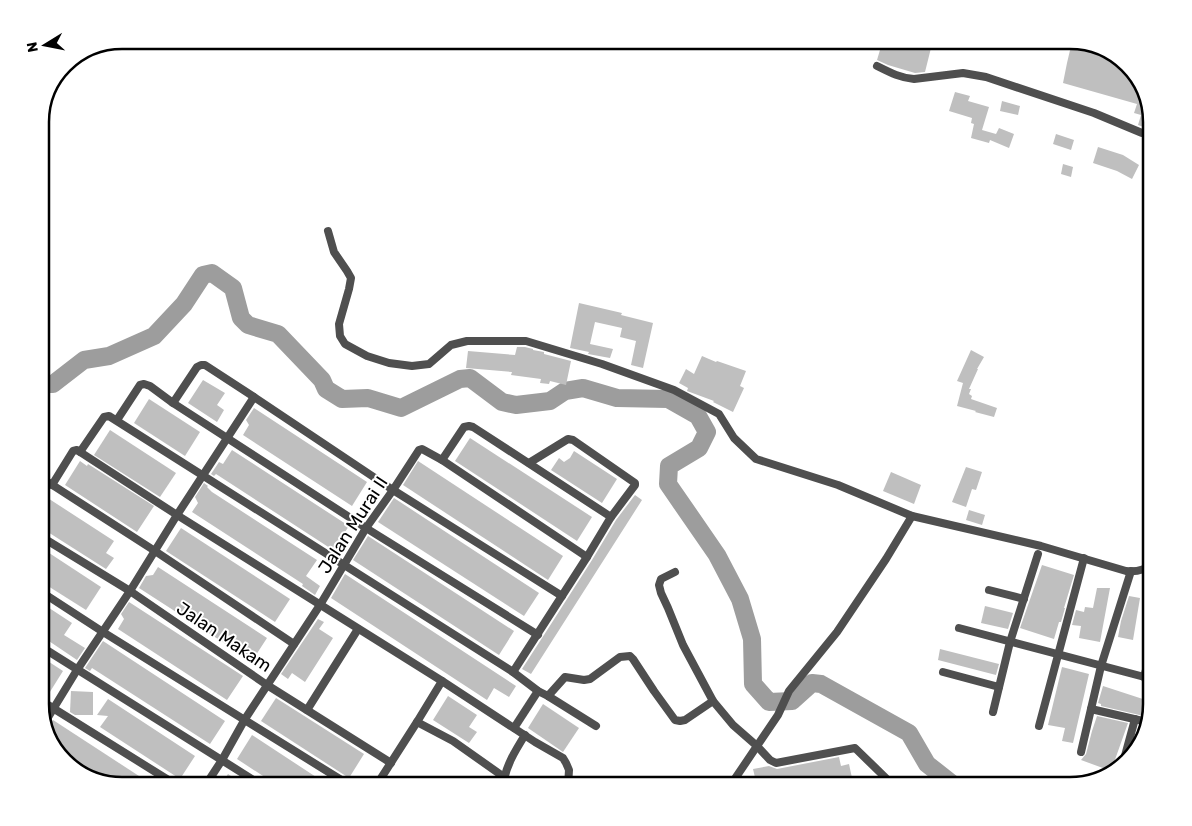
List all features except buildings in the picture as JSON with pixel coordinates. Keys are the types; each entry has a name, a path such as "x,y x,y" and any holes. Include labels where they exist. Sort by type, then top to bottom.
{"street":[{"path":"877,66 907,79 963,73 986,77 1094,113 1143,133"},
{"path":"328,231 334,252 351,278 339,324 340,336 345,344 367,356 389,363 412,366 430,364 450,345 457,342 526,341 602,364 674,390 719,414 734,438 756,459 838,485 912,516 1014,539 1131,571 1143,568"},
{"path":"174,403 197,367 202,364 209,367 393,490 562,596"},
{"path":"117,420 140,385 150,386 366,528 538,635"},
{"path":"50,715 254,396"},
{"path":"80,452 104,417 109,416 117,420 343,566 513,672 538,691 596,726"},
{"path":"442,460 464,428 473,427 611,517"},
{"path":"513,672 588,557 611,517 635,486 635,483 573,440 568,439 529,463"},
{"path":"52,485 73,451 77,450 563,758 569,770 569,777"},
{"name":"Jalan Murai II","path":"211,777 245,719 320,605 366,528 419,450 442,460 588,557"},
{"path":"49,483 155,551 294,644"},
{"path":"736,777 778,715 789,691 837,632 886,559 912,516"},
{"name":"Jalan Makam","path":"49,542 130,591 267,685 391,763"},
{"path":"993,712 1010,642 1038,554"},
{"path":"1039,726 1084,558"},
{"path":"1081,752 1101,666 1131,571"},
{"path":"675,572 661,579 659,585 661,593 683,645 713,702 730,722 770,760 776,763 855,748 885,777"},
{"path":"989,590 1024,599"},
{"path":"49,597 336,777"},
{"path":"959,628 1143,677"},
{"path":"307,710 358,629"},
{"path":"49,652 249,777"},
{"path":"548,696 565,677 590,679 620,657 630,656 675,720 685,720 713,702"},
{"path":"943,672 999,687"},
{"path":"382,777 442,681"},
{"path":"514,728 538,691"},
{"path":"49,706 163,777"},
{"path":"1091,709 1141,721"},
{"path":"1126,750 1135,719"},
{"path":"417,722 454,741 504,777 513,754 525,735"}],"waterway":[{"path":"49,384 53,384 84,360 109,356 154,336 184,304 203,275 212,273 233,288 241,318 248,325 278,334 322,380 326,389 342,399 368,398 401,408 460,379 470,378 502,402 516,405 550,401 565,391 583,388 617,398 668,399 698,416 707,432 699,448 669,466 668,484 717,555 740,599 752,639 753,684 769,702 792,701 812,683 821,684 909,733 927,764 944,777"}]}
